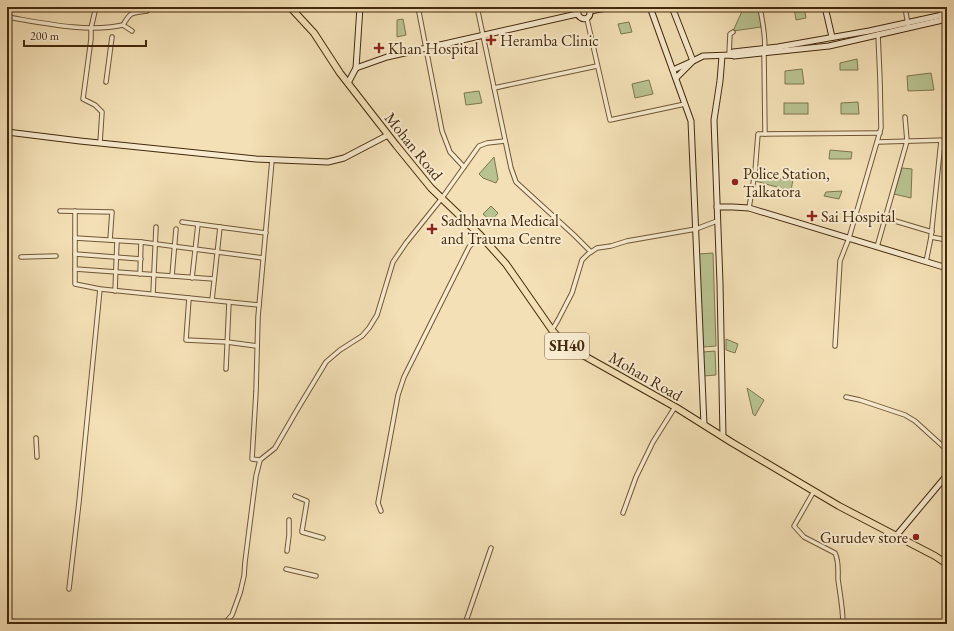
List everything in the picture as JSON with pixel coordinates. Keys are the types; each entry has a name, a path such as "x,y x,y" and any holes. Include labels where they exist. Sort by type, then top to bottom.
{"main road":[{"name":"Mohan Road","path":"290,7 314,33 348,83 430,188 480,235 506,264 552,330 566,345 675,407 839,506 946,563"}],"street":[{"path":"96,7 91,28 92,39 82,99 95,105 102,112 100,143"},
{"path":"7,17 48,24 91,28 116,27 123,25 132,13 147,11 150,7"},
{"path":"348,83 356,68 360,7"},
{"path":"418,7 442,131 450,152 464,168"},
{"path":"477,7 511,168 516,182 591,252"},
{"path":"577,14 580,7"},
{"path":"612,7 589,9 590,16 587,19 610,120 685,104"},
{"path":"650,7 691,122 704,425"},
{"path":"672,7 693,61"},
{"path":"760,7 764,51 765,134"},
{"path":"825,7 832,38"},
{"path":"905,7 908,25"},
{"path":"673,70 703,56 722,56 733,52 829,46 945,14 940,7"},
{"path":"356,68 387,57 577,14"},
{"path":"577,14 581,19 587,19"},
{"path":"908,25 947,19"},
{"path":"123,25 132,31"},
{"path":"730,54 730,34 734,32"},
{"path":"764,51 832,38 877,32"},
{"path":"835,346 840,261 849,238 881,128 877,32"},
{"path":"106,82 112,37"},
{"path":"722,56 714,120 723,437"},
{"path":"676,78 693,61"},
{"path":"494,88 597,66"},
{"path":"877,247 907,141 905,117"},
{"path":"7,132 272,160 328,162 344,158 388,135"},
{"path":"749,208 755,172 758,134 880,133"},
{"path":"878,142 947,140"},
{"path":"224,624 232,615 244,576 256,476 260,460 275,448 326,362 340,350 362,336 370,328 377,315 393,262 406,243 442,198 479,146 488,143 505,141"},
{"path":"926,262 932,232 941,141"},
{"path":"260,460 252,460 259,305 272,160"},
{"path":"717,207 733,206 749,208 947,268"},
{"path":"60,211 112,212 110,240"},
{"path":"75,211 75,284 115,291 259,305"},
{"path":"885,218 932,232"},
{"path":"552,330 572,293 582,260 597,248 626,241 696,229 717,220"},
{"path":"182,222 266,232"},
{"path":"192,278 198,224"},
{"path":"153,294 156,227"},
{"path":"212,300 220,227"},
{"path":"172,276 176,229"},
{"path":"381,511 378,504 398,395 404,377 470,247 480,235"},
{"path":"931,237 947,240"},
{"path":"75,238 141,242 263,258"},
{"path":"115,291 117,241"},
{"path":"140,274 141,242"},
{"path":"75,254 141,258"},
{"path":"21,257 56,256"},
{"path":"75,268 214,279"},
{"path":"69,589 100,289"},
{"path":"189,298 186,340 227,342 257,346"},
{"path":"226,369 229,302"},
{"path":"846,397 905,414 947,450"},
{"path":"623,513 636,476 653,442 675,407"},
{"path":"36,438 37,457"},
{"path":"896,536 947,475"},
{"path":"814,491 794,526 804,537 835,554 838,558 838,579 843,624"},
{"path":"295,496 307,501 302,532 323,538"},
{"path":"287,551 289,520"},
{"path":"465,624 491,548"},
{"path":"286,569 316,576"}],"green space":[{"path":"744,7 759,7 761,27 733,31"},
{"path":"804,7 806,18 796,20 794,8"},
{"path":"403,19 406,35 397,37 397,20"},
{"path":"629,22 632,32 621,34 618,24"},
{"path":"857,59 858,70 840,70 840,63"},
{"path":"802,69 804,84 785,84 785,71"},
{"path":"931,73 934,90 908,91 907,76"},
{"path":"649,80 653,94 635,98 632,84"},
{"path":"479,91 482,103 466,105 464,93"},
{"path":"858,102 859,114 841,114 841,103"},
{"path":"784,103 808,103 808,114 784,114"},
{"path":"830,150 852,152 851,159 829,159"},
{"path":"494,157 498,179 496,183 483,178 479,174"},
{"path":"902,168 912,169 911,198 894,194"},
{"path":"755,179 793,179 791,191 755,181"},
{"path":"842,191 839,199 824,196 826,192"},
{"path":"491,206 498,213 491,221 483,214"},
{"path":"713,253 716,346 703,347 699,254"},
{"path":"726,339 738,344 735,353 726,350"},
{"path":"715,351 716,375 704,376 703,352"},
{"path":"747,388 764,400 755,416 753,414"}],"place":[{"name":"Heramba Clinic","path":"491,40"},
{"name":"Khan Hospital","path":"379,48"},
{"name":"Police Station, Talkatora","path":"735,182"},
{"name":"Sai Hospital","path":"812,216"},
{"name":"Sadbhavna Medical and Trauma Centre","path":"432,229"},
{"name":"Gurudev store","path":"916,537"}]}
